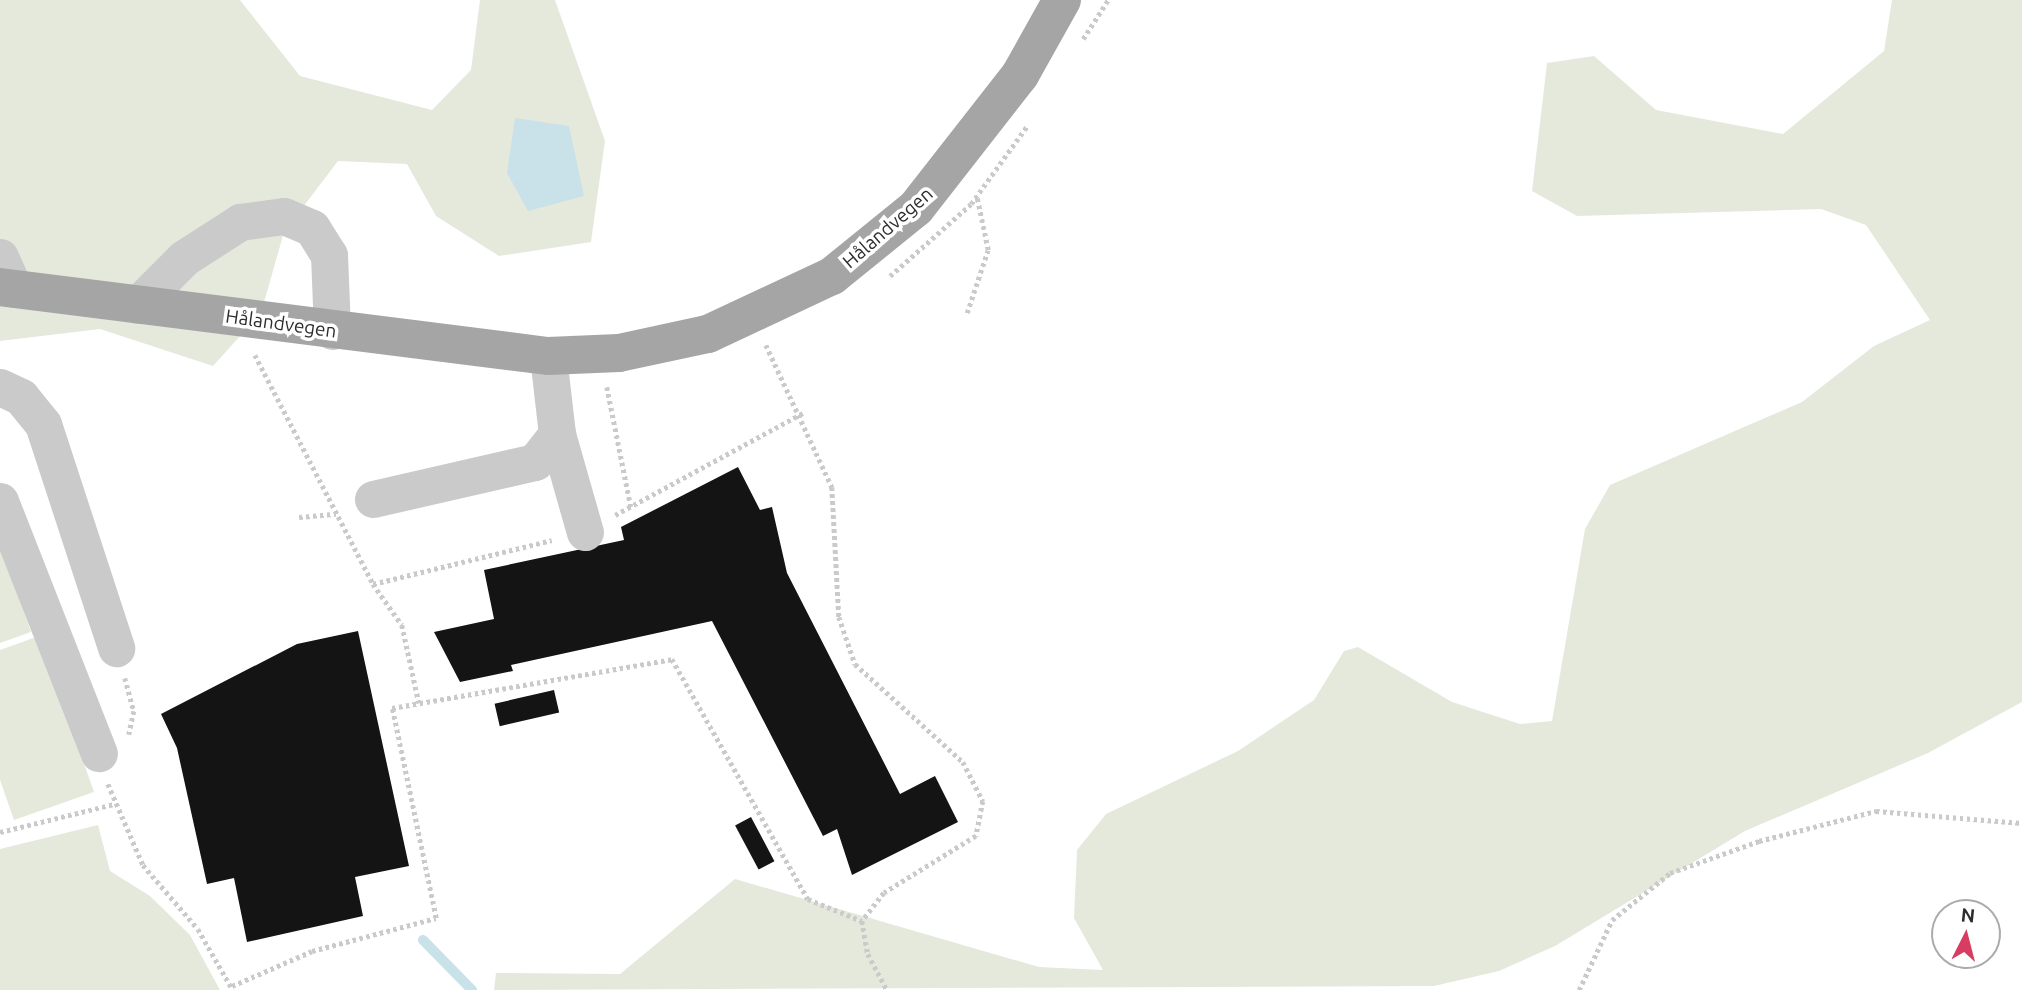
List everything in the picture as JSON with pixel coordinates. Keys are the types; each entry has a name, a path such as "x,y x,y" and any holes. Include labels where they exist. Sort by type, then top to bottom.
{"main road":[{"name":"Hålandvegen","path":"5,278 137,305 332,331 550,370 708,334 790,301 864,254 943,180 1020,75 1062,0"}],"street":[{"path":"137,305 176,264 240,222 284,216 312,228 329,255 332,331"},
{"path":"550,370 557,434 585,532"},
{"path":"0,387 21,397 43,424 116,648"},
{"path":"373,499 517,470 535,462 557,434"},
{"path":"0,501 111,764"}],"path":[{"path":"1078,47 1108,0"},
{"path":"882,281 933,245 976,197 1033,117"},
{"path":"967,313 988,250 976,197"},
{"path":"756,346 777,338"},
{"path":"765,343 803,413 831,487 846,644 869,681 963,762 984,814 976,836 884,893 862,921 868,954 887,990"},
{"path":"241,353 266,356"},
{"path":"255,355 373,584 402,625 419,703"},
{"path":"550,370 607,382 617,381"},
{"path":"607,382 631,507"},
{"path":"373,584 585,532 803,413"},
{"path":"299,517 337,513"},
{"path":"116,648 134,711 111,764 114,804 143,865 198,929 232,988 312,951 436,918 392,708 672,659 808,899 862,921"},
{"path":"0,832 114,804"},
{"path":"1579,990 1612,920 1670,873 1759,841 1876,811 2022,823"}],"shaded area":[{"path":"0,0 240,0 300,76 432,110 471,70 480,0 555,0 605,141 591,242 499,256 436,216 407,164 338,161 284,232 261,313 213,366 100,329 0,341"},
{"path":"1892,0 2022,0 2022,702 1928,753 1745,831 1555,946 1499,971 1434,986 494,990 496,973 620,974 735,879 1039,967 1103,970 1074,918 1077,850 1106,814 1238,751 1314,700 1344,651 1358,647 1452,702 1520,724 1552,721 1585,529 1610,485 1802,402 1874,346 1930,320 1866,225 1821,209 1577,216 1532,191 1547,63 1594,56 1656,110 1783,134 1884,51"},
{"path":"0,542 31,632 0,643"},
{"path":"39,636 94,792 14,820 0,780 0,650"},
{"path":"98,825 110,871 150,896 190,935 220,990 0,990 0,849"}],"water":[{"path":"515,118 569,126 584,196 528,211 507,173"}],"building":[{"path":"738,467 760,510 772,507 787,573 900,794 935,776 958,822 852,875 837,829 823,836 712,621 511,665 513,671 460,682 434,632 494,619 484,570 624,540 621,527"},
{"path":"358,631 409,866 355,877 363,916 247,942 234,878 207,884 177,748 161,714 297,644"},
{"path":"554,690 559,712 500,726 495,704"},
{"path":"751,817 774,861 759,870 735,825"}],"waterway":[{"path":"423,940 472,990"}]}
